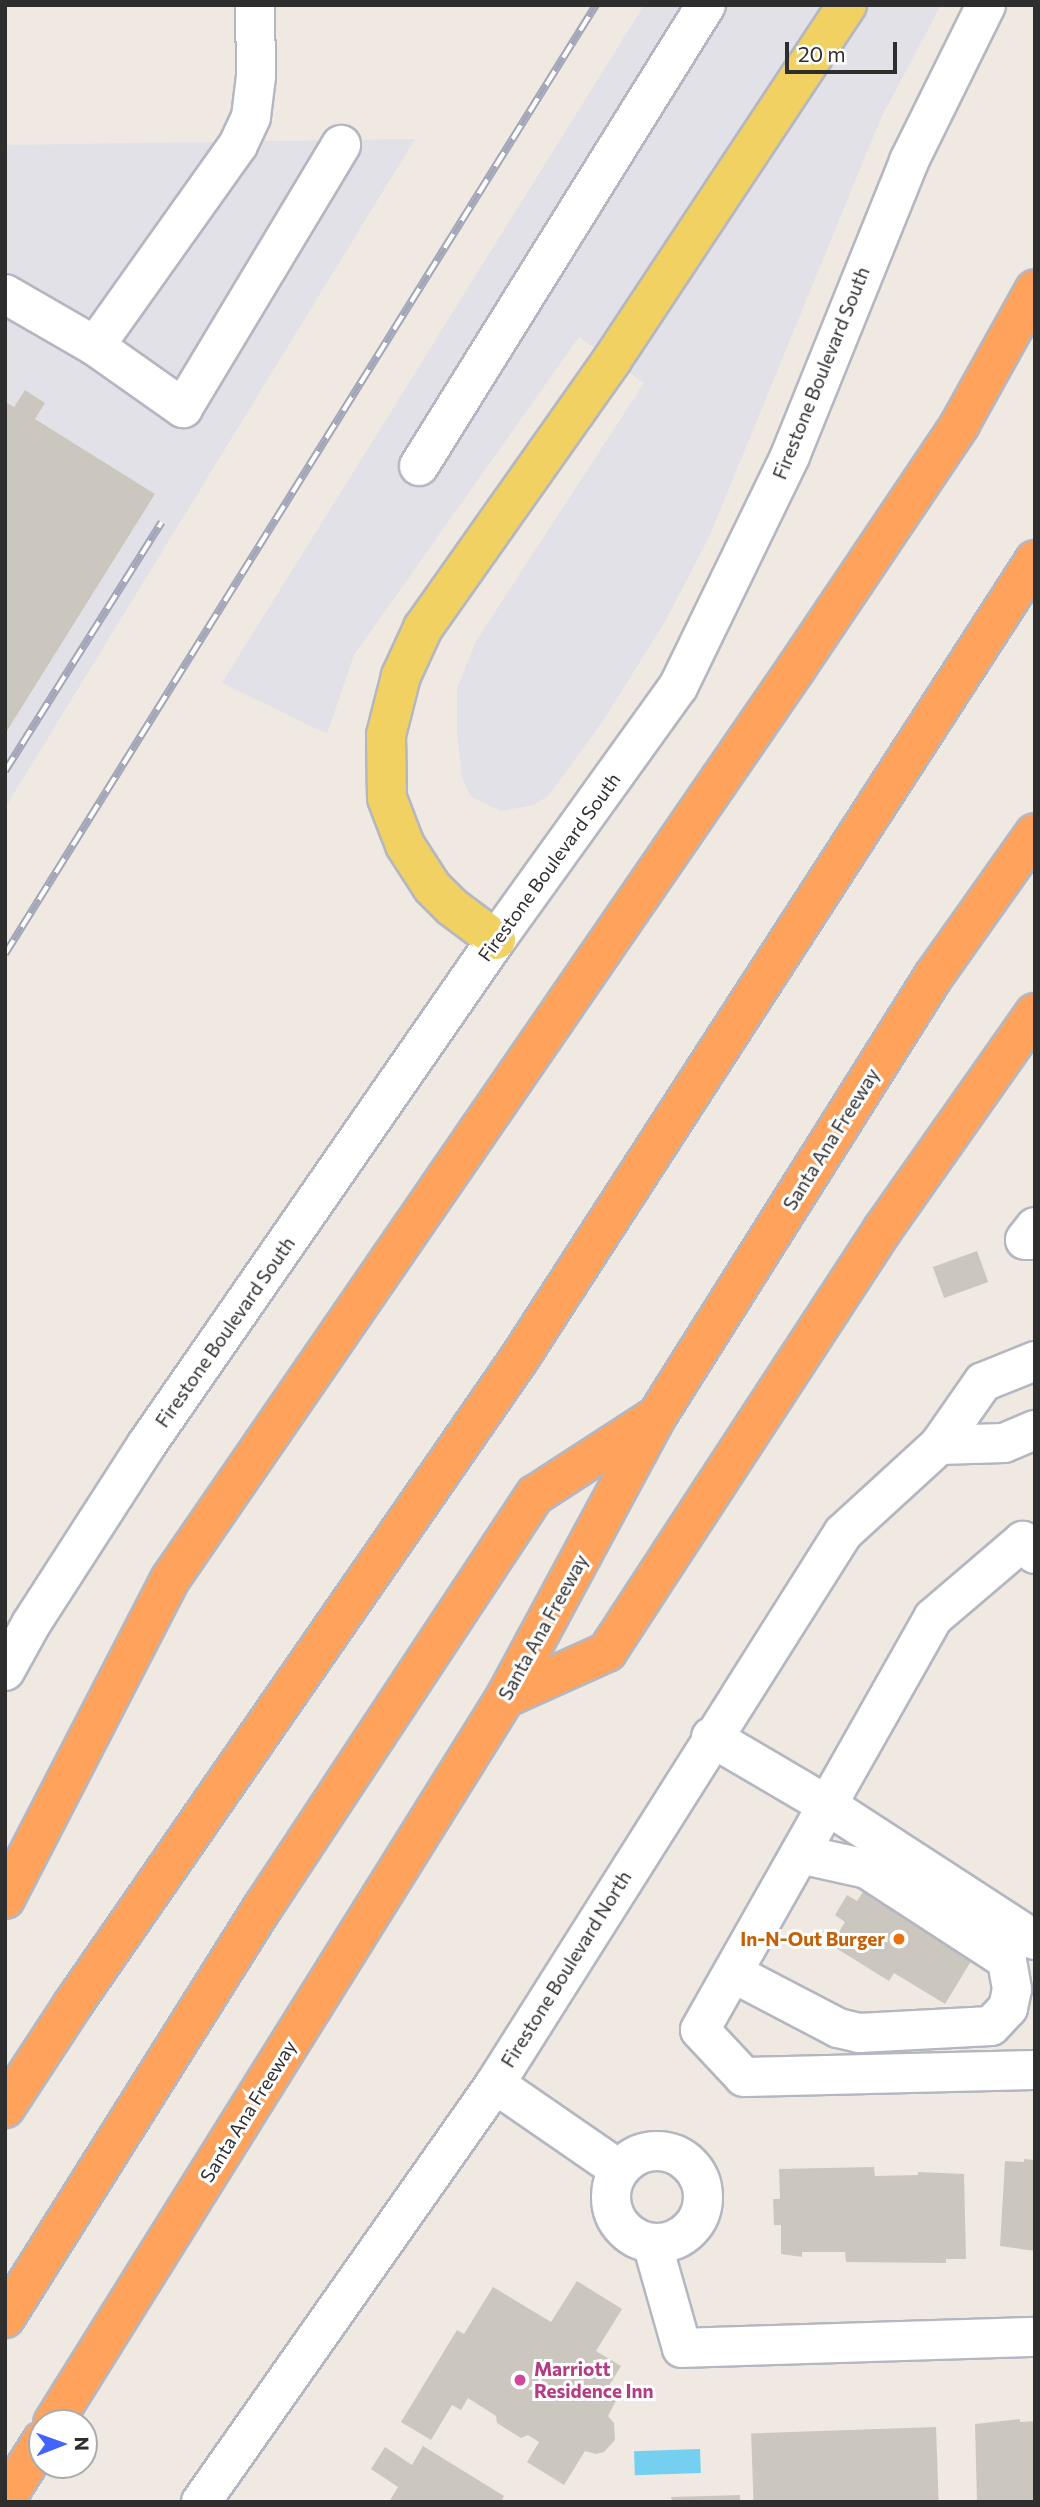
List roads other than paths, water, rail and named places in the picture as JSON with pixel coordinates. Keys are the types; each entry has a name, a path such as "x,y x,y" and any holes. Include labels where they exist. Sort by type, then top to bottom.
{"highway":[{"path":"5,1899 171,1578 352,1310 797,667 960,424 1035,289"},
{"path":"5,2108 80,1993 519,1359 1035,560"},
{"name":"Santa Ana Freeway","path":"62,2409 505,1698 657,1416 933,977 1035,833"},
{"path":"505,1698 607,1652 883,1229 1035,1013"},
{"path":"5,2318 263,1907 535,1495 657,1416"},
{"path":"5,2500 28,2463"}],"main road":[{"path":"496,940 452,907 432,887 405,845 387,798 386,735 401,676 423,628 612,360 847,5"}],"street":[{"path":"95,346 238,145 251,117 256,76 255,5"},
{"path":"419,466 706,5"},
{"name":"Firestone Boulevard South","path":"5,1671 31,1624 147,1444 496,940 678,687 790,456 909,161 986,5"},
{"path":"5,294 95,346 183,408 341,145"},
{"path":"1035,1227 1025,1240 1035,1240"},
{"name":"Firestone Boulevard North","path":"201,2502 495,2084 711,1737 844,1533 939,1445 983,1382 1035,1361"},
{"path":"939,1445 1003,1443 1035,1430"},
{"path":"1035,1554 1023,1541 933,1618 701,2030 744,2077 1035,2070"},
{"path":"711,1737 827,1805 1035,1941"},
{"path":"733,1973 838,2028 859,2033 991,2026 1008,2008 1012,1989 1007,1960 867,1869 800,1854"},
{"path":"495,2084 618,2169"},
{"path":"651,2151 677,2155 697,2171 705,2198 692,2230 676,2241 652,2243 632,2234 615,2218 609,2193 618,2169 635,2156 651,2151"},
{"path":"652,2243 682,2348 1035,2337"}],"water":[{"path":"700,2449 701,2473 635,2475 634,2451"}],"railway":[{"path":"5,954 596,5"},
{"path":"5,771 162,522"}],"place":[{"name":"In-N-Out Burger","path":"899,1939"},
{"name":"Marriott Residence Inn","path":"520,2380"}]}
